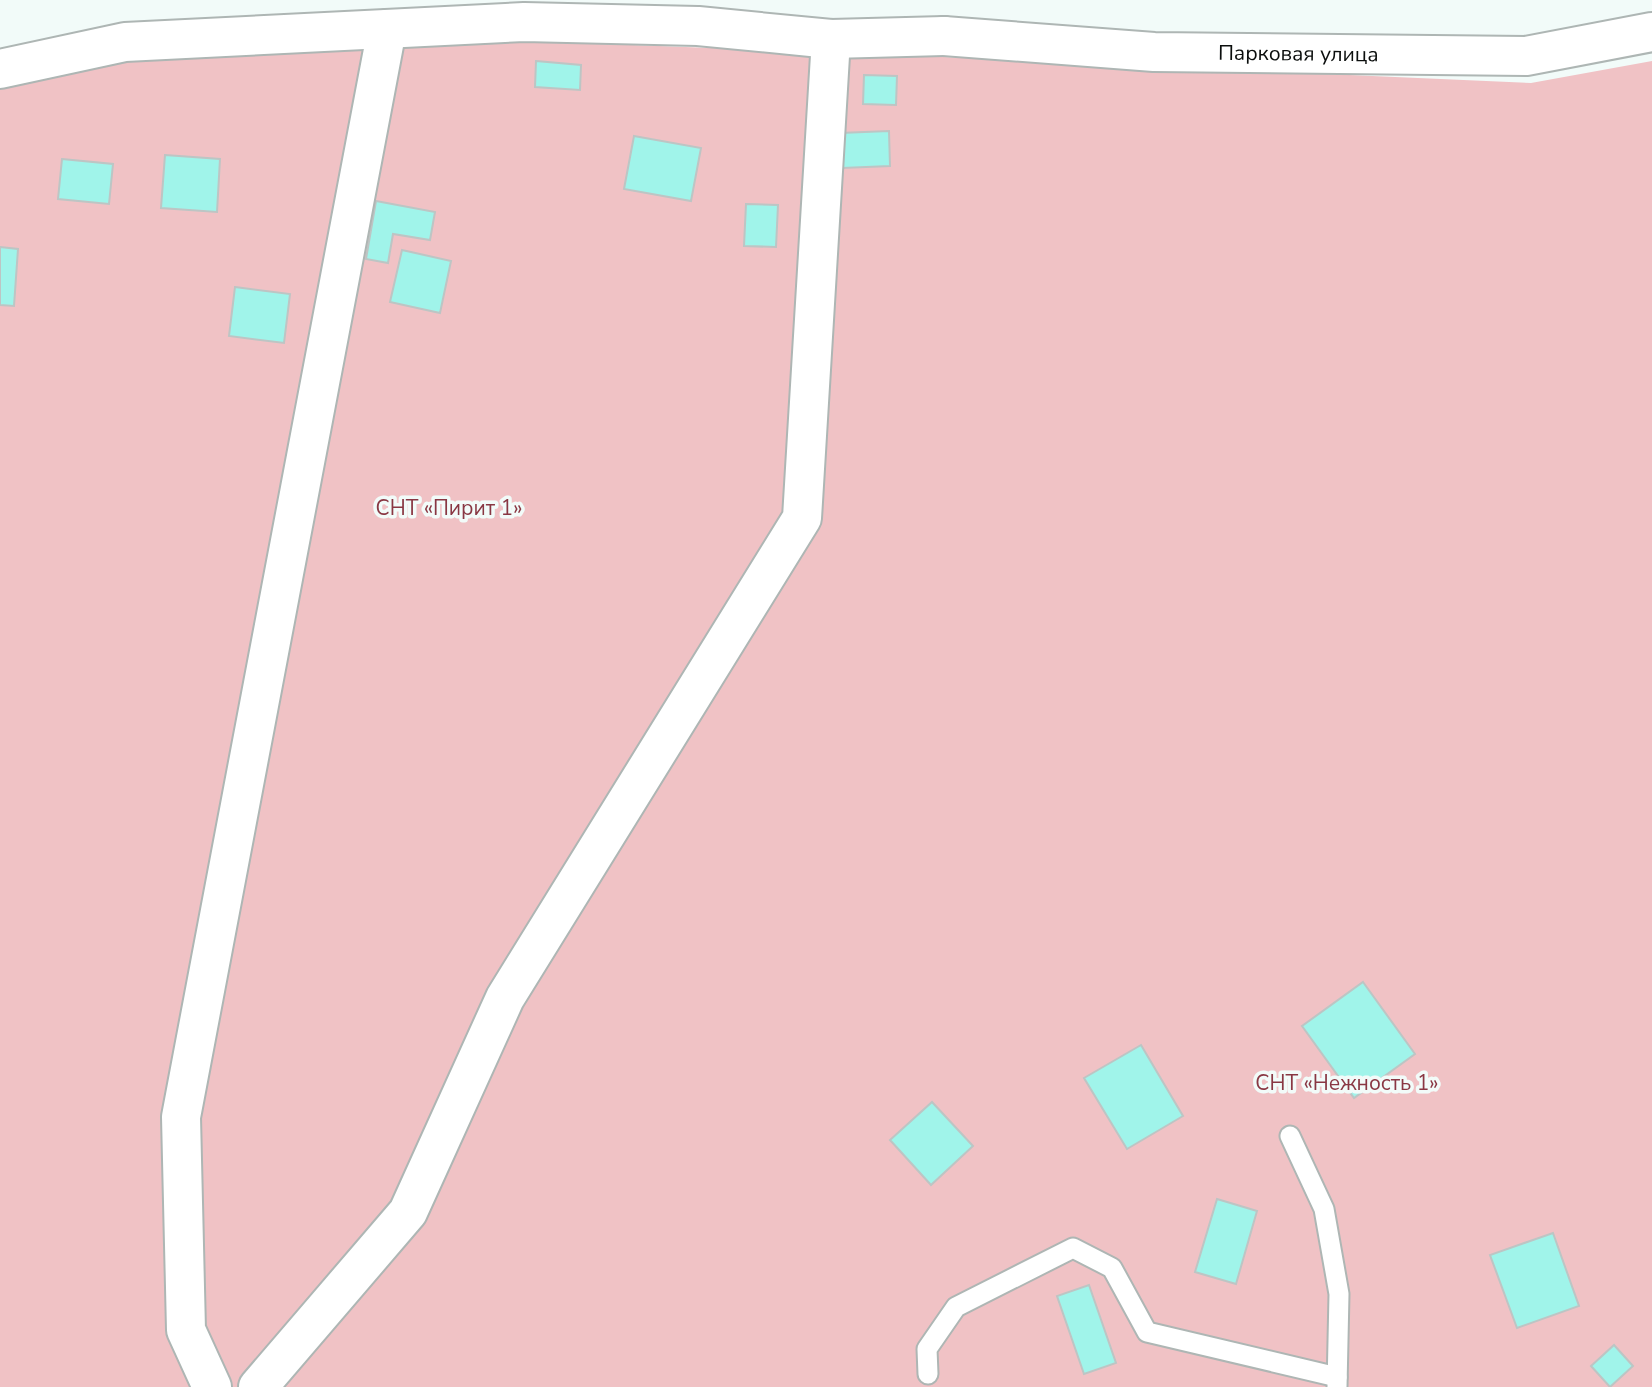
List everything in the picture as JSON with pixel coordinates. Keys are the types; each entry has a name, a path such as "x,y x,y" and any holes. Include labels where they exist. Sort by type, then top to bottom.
{"street":[{"name":"Парковая улица","path":"0,69 125,42 524,22 685,25 831,39 944,36 1154,52 1526,56 1652,32"},
{"path":"212,1387 186,1330 181,1117 387,29"},
{"path":"258,1387 408,1212 505,998 802,518 831,39"}],"lane":[{"path":"929,1374 927,1349 956,1307 1073,1248 1112,1268 1147,1332 1337,1382 1339,1294 1324,1209 1290,1136"}],"green space":[{"path":"424,37 1531,83 1652,61 1652,1387 0,1387 0,78 138,50"}],"building":[{"path":"536,61 581,65 580,90 535,87"},
{"path":"864,75 897,76 896,105 863,104"},
{"path":"889,131 890,166 842,168 840,133"},
{"path":"634,136 701,148 691,201 624,189"},
{"path":"165,155 220,159 217,212 161,208"},
{"path":"62,159 113,164 109,204 58,199"},
{"path":"376,201 435,212 430,240 393,234 388,263 366,259"},
{"path":"746,204 778,205 776,247 744,246"},
{"path":"0,247 18,249 14,306 0,305"},
{"path":"402,250 451,261 440,313 390,302"},
{"path":"235,287 290,294 284,343 229,336"},
{"path":"1363,982 1415,1054 1354,1098 1302,1026"},
{"path":"1141,1045 1183,1116 1127,1149 1084,1078"},
{"path":"932,1102 973,1146 931,1185 890,1140"},
{"path":"1217,1199 1257,1211 1236,1284 1195,1272"},
{"path":"1553,1233 1579,1306 1517,1328 1490,1255"},
{"path":"1089,1285 1116,1363 1084,1374 1057,1296"},
{"path":"1614,1345 1633,1366 1610,1387 1591,1366"}],"park label":[{"name":"СНТ «Пирит 1»","path":"449,508"},
{"name":"СНТ «Нежность 1»","path":"1347,1083"}]}
